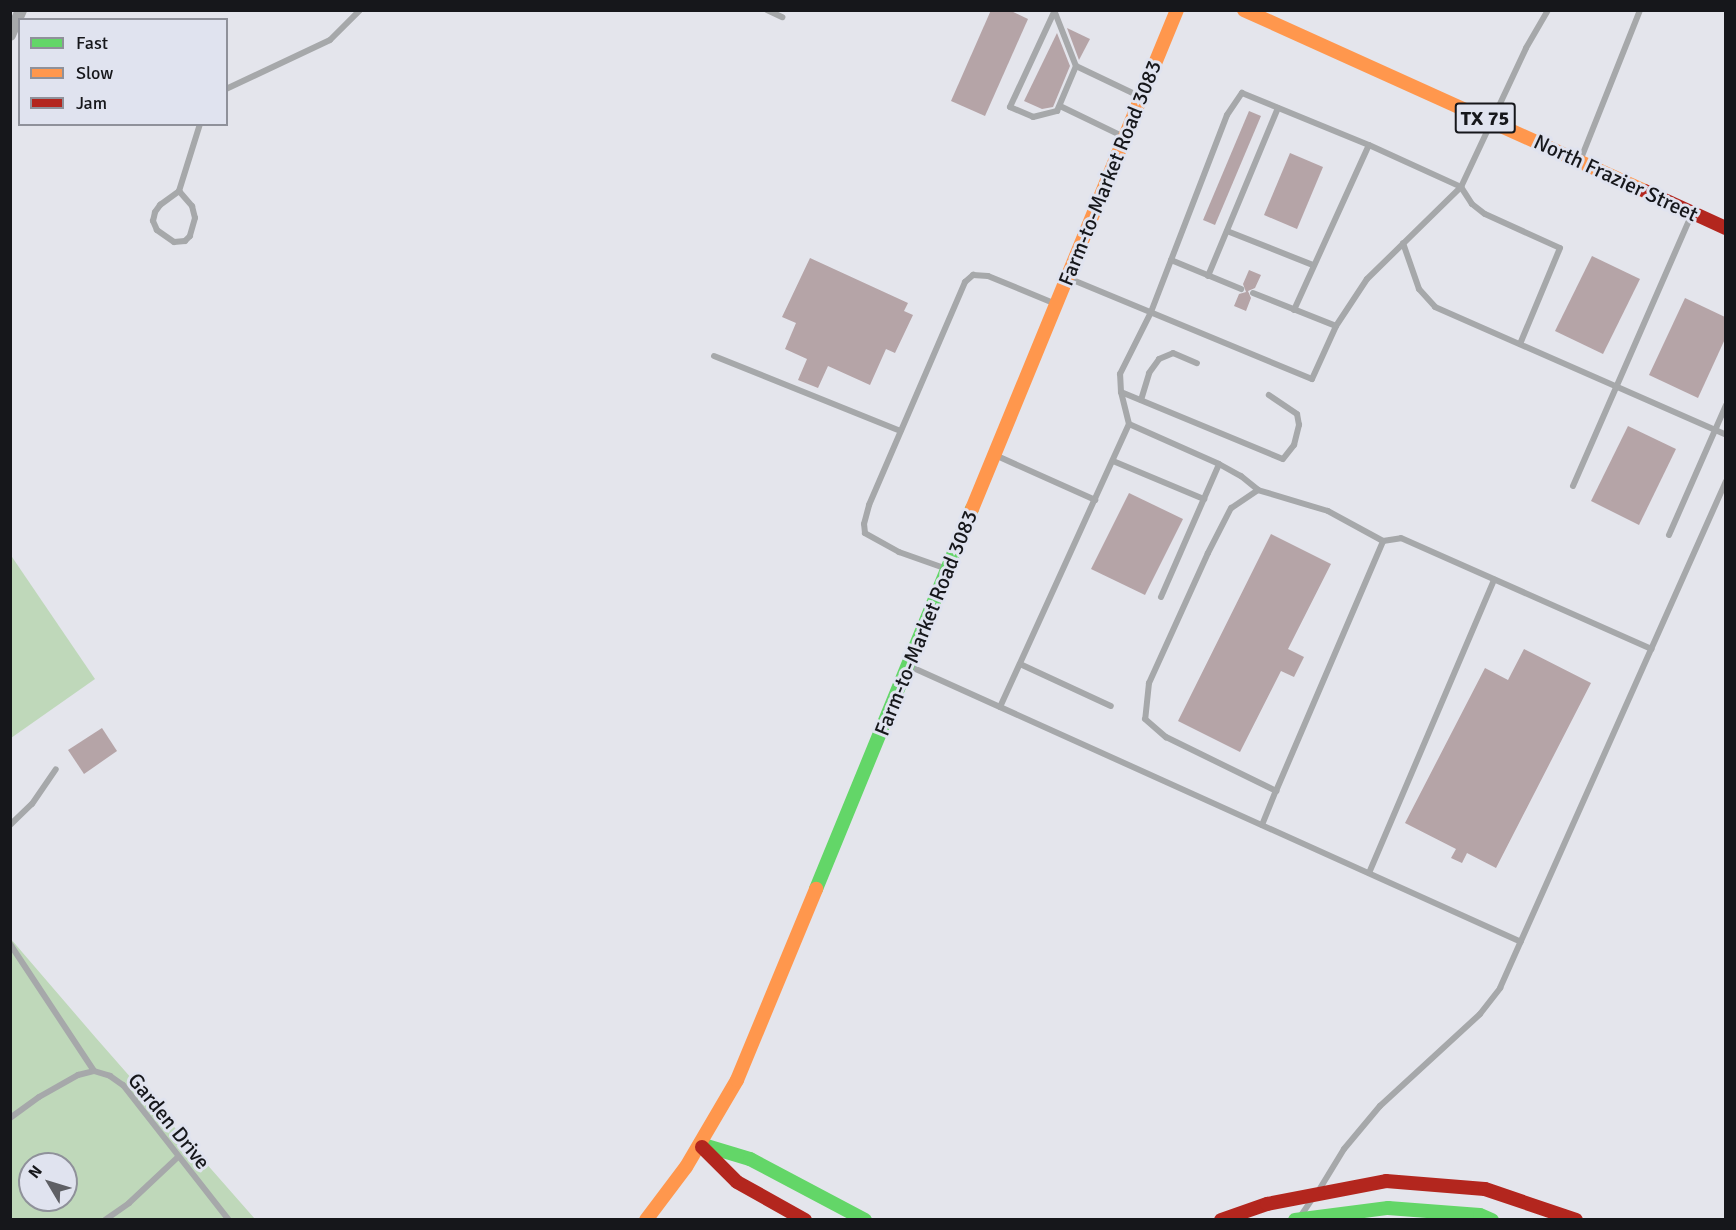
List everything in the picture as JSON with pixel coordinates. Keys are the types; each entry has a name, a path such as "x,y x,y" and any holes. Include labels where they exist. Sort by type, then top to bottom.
{"main road":[{"name":"Farm-to-Market Road 3083","path":"646,1220 686,1167 737,1080 1178,10"},
{"name":"North Frazier Street","path":"1244,10 1725,228"},
{"path":"700,1144 737,1182 804,1220"},
{"path":"700,1144 750,1159 865,1220"},
{"path":"1221,1220 1267,1204 1386,1181 1485,1190 1576,1220"},
{"path":"1298,1219 1388,1208 1480,1215 1492,1220"}],"street":[{"path":"10,35 21,10"}],"lane":[{"path":"228,88 330,40 360,10"},
{"path":"767,10 782,17"},
{"path":"1067,278 1312,379 1336,326 1367,279 1461,187 1526,48 1548,10"},
{"path":"1580,161 1640,10"},
{"path":"1055,11 1076,66 1058,111 1033,117 1010,106 1055,11"},
{"path":"1076,66 1142,97"},
{"path":"1000,707 1129,424 1120,392 1120,374 1151,312 1227,115 1242,93 1369,145 1461,187 1472,204 1485,214 1560,248 1520,344"},
{"path":"1060,106 1125,138"},
{"path":"1209,276 1278,108"},
{"path":"179,191 192,206 195,218 190,236 185,241 174,242 157,230 153,220 159,205 179,191 200,126"},
{"path":"1294,310 1369,145"},
{"path":"1573,486 1692,213"},
{"path":"1227,231 1313,265"},
{"path":"1403,243 1419,290 1426,301 1435,308 1618,386 1725,435"},
{"path":"1171,260 1241,290"},
{"path":"947,570 899,552 865,533 864,525 869,505 965,282 973,275 988,276 1056,304"},
{"path":"1253,293 1336,326"},
{"path":"1141,400 1149,373 1159,359 1173,353 1197,363"},
{"path":"714,356 901,431"},
{"path":"1120,392 1283,459 1294,445 1299,425 1297,414 1269,395"},
{"path":"1669,535 1725,405"},
{"path":"1129,424 1219,464 1241,476 1258,490 1328,511 1383,541 1401,538 1651,649"},
{"path":"994,455 1095,500"},
{"path":"1113,461 1204,499"},
{"path":"1161,597 1219,464"},
{"path":"1298,1219 1344,1149 1380,1106 1480,1014 1500,988 1725,481"},
{"path":"1258,490 1232,508 1208,553 1149,683 1144,719 1166,737 1276,791"},
{"path":"1262,825 1383,541"},
{"path":"1369,873 1494,580"},
{"path":"1020,664 1111,706"},
{"path":"909,666 1521,942"},
{"path":"10,825 32,804 56,769"},
{"path":"10,944 94,1071 78,1075 39,1097 10,1118"},
{"name":"Garden Drive","path":"94,1071 123,1085 229,1220"},
{"path":"105,1220 129,1203 178,1157"}],"green space":[{"path":"10,554 95,679 11,738 10,738"},
{"path":"10,938 96,1038 255,1219 11,1219"}],"building":[{"path":"991,10 1009,10 1028,19 985,116 951,101"},
{"path":"1067,28 1090,39 1079,60"},
{"path":"1057,33 1070,66 1053,107 1042,109 1024,101"},
{"path":"1249,111 1261,116 1215,225 1203,220"},
{"path":"1290,153 1323,167 1297,229 1264,215"},
{"path":"1592,256 1640,279 1603,354 1555,331"},
{"path":"810,258 908,303 904,311 913,315 895,353 886,349 870,385 828,366 818,388 798,380 807,359 785,349 796,323 782,317"},
{"path":"1249,270 1261,275 1255,288 1248,291 1251,298 1246,311 1234,306 1239,294 1246,292 1243,284"},
{"path":"1685,298 1725,317 1725,339 1698,398 1649,375"},
{"path":"1628,426 1676,449 1639,525 1591,501"},
{"path":"1129,493 1183,519 1145,595 1091,569"},
{"path":"1271,534 1331,564 1288,649 1304,657 1294,677 1281,671 1240,752 1178,721"},
{"path":"1524,649 1591,683 1496,868 1467,853 1462,863 1451,858 1456,849 1405,823 1485,668 1508,680"},
{"path":"102,728 117,751 84,774 68,750"}],"traffic: fast":[{"path":"816,889 972,509"},
{"path":"700,1144 750,1159 865,1220"},
{"path":"1295,1220 1388,1208 1480,1215 1492,1220"}],"traffic: slow":[{"path":"972,509 1177,10"},
{"path":"1244,10 1645,191"},
{"path":"646,1220 686,1167 737,1080 816,889"}],"traffic: jam":[{"path":"1645,191 1726,228"},
{"path":"702,1147 737,1182 805,1220"},
{"path":"1221,1220 1267,1204 1386,1181 1485,1189 1576,1220"}]}
